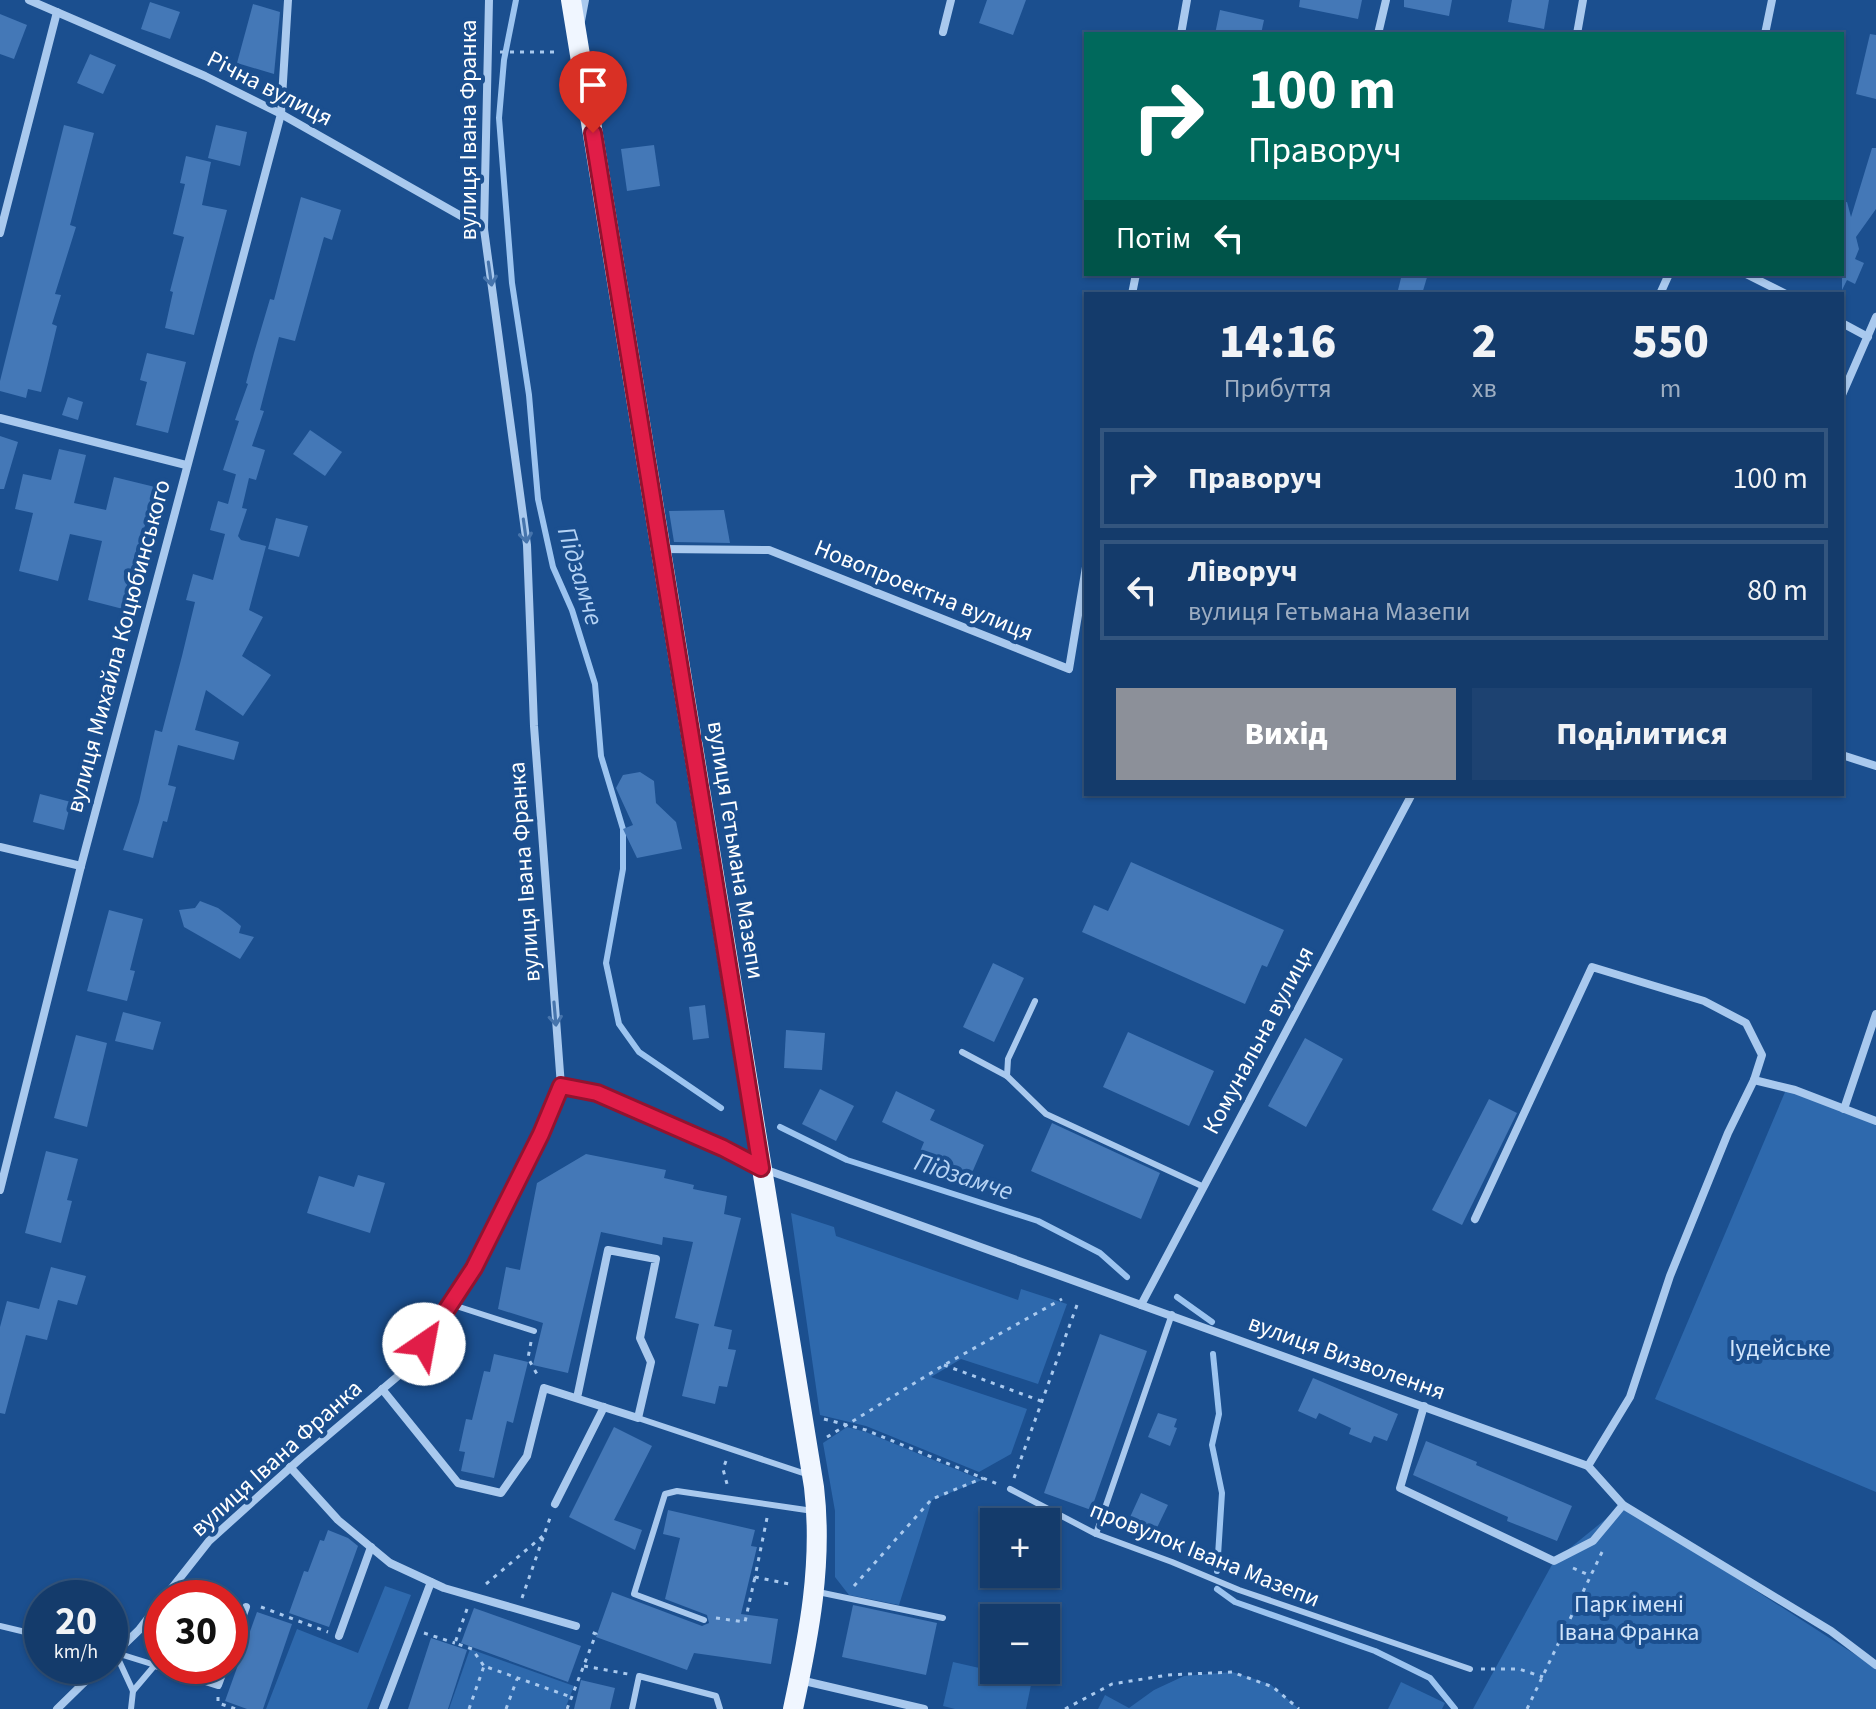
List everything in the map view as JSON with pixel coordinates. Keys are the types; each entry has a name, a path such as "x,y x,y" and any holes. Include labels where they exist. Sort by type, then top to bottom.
{"main road":[{"name":"вулиця Гетьмана Мазепи","path":"571,0 817,1511 818,1542 806,1588 810,1631 793,1709"}],"street":[{"name":"Річна вулиця","path":"29,0 205,76 281,114 484,229"},
{"name":"вулиця Михайла Коцюбинського","path":"0,1190 81,866 281,114 288,0"},
{"name":"вулиця Івана Франка","path":"178,1580 209,1541 290,1467 411,1365 474,1268 541,1134 561,1086 534,726 527,545 484,229 489,0"},
{"path":"578,42 585,0"},
{"path":"943,32 951,0"},
{"path":"1181,32 1187,0"},
{"path":"1378,32 1386,0"},
{"path":"1577,32 1583,0"},
{"path":"1765,32 1772,0"},
{"path":"0,233 57,12"},
{"path":"1750,276 1782,292"},
{"path":"1844,391 1872,338 1876,317"},
{"path":"1844,324 1872,338"},
{"path":"0,418 186,465"},
{"name":"Новопроектна вулиця","path":"661,549 769,550 1069,669 1084,579"},
{"path":"1844,756 1876,766"},
{"name":"Комунальна вулиця","path":"1141,1305 1411,796"},
{"path":"0,847 81,866"},
{"path":"1475,1219 1592,967 1704,1001 1746,1023 1762,1055 1754,1080 1728,1133 1670,1276 1630,1397 1588,1466"},
{"path":"1844,1109 1876,1014"},
{"path":"1754,1080 1795,1090 1876,1121"},
{"name":"вулиця Визволення","path":"561,1086 597,1093 761,1168 1588,1466 1623,1505 1831,1631 1876,1665"},
{"path":"382,1389 458,1483 501,1493 527,1456 544,1388 638,1418 651,1362 640,1338 656,1259 608,1250 577,1398"},
{"path":"1424,1406 1400,1488 1554,1561 1593,1541 1623,1505"},
{"path":"555,1504 604,1407"},
{"path":"290,1467 338,1520 390,1563 472,1596 576,1626"},
{"path":"339,1636 371,1547"},
{"path":"383,1709 431,1582"},
{"name":"вулиця Івана Франка","path":"128,1640 144,1624"},
{"path":"799,1679 924,1709"},
{"path":"57,1709 83,1684"}],"lane":[{"path":"1007,1076 1008,1059 1035,1001"},
{"path":"962,1052 1007,1076 1046,1114 1203,1187"},
{"path":"450,1304 534,1331"},
{"path":"1096,1534 1172,1314"},
{"path":"638,1418 812,1476"},
{"name":"провулок Івана Мазепи","path":"1010,1489 1096,1534 1239,1590 1470,1669"},
{"path":"704,1620 634,1594 665,1494 677,1491 817,1511"},
{"path":"806,1588 943,1618"},
{"path":"0,1626 24,1632"},
{"path":"632,1709 639,1676 716,1696 720,1709"},
{"path":"131,1709 133,1691 144,1678"},
{"path":"128,1682 133,1691"}],"path":[{"path":"488,52 559,52"},
{"path":"821,1441 944,1365 1062,1299"},
{"path":"817,1417 866,1430 1010,1489 1077,1305"},
{"path":"534,1331 528,1358 544,1388"},
{"path":"944,1365 1043,1401"},
{"path":"729,1450 723,1469 730,1499"},
{"path":"846,1595 932,1499 983,1478"},
{"path":"518,1609 555,1504"},
{"path":"704,1620 715,1618 745,1622 770,1505"},
{"path":"455,1643 472,1596 544,1535"},
{"path":"1527,1709 1604,1548"},
{"path":"1554,1561 1592,1577"},
{"path":"755,1577 806,1588"},
{"path":"248,1606 253,1604 339,1636"},
{"path":"567,1709 596,1634 576,1626"},
{"path":"413,1629 472,1649 484,1666 571,1697"},
{"path":"469,1709 484,1666"},
{"path":"584,1666 639,1676"},
{"path":"1470,1669 1519,1669 1543,1677"},
{"path":"1065,1709 1112,1684 1168,1675 1232,1672 1273,1687 1299,1709"},
{"path":"506,1709 517,1678"},
{"path":"218,1685 218,1703 236,1709"}],"green space":[{"name":"Іудейське","path":"1788,1085 1876,1122 1876,1492 1655,1399"},
{"path":"791,1213 834,1227 836,1236 1018,1300 1021,1289 1067,1304 1038,1384 961,1359 931,1377 1027,1409 1011,1454 979,1472 866,1426 820,1415"},
{"path":"847,1427 982,1480 932,1500 899,1605 849,1595 835,1577 835,1511 823,1443"},
{"name":"Парк імені Івана Франка","path":"1623,1505 1876,1668 1876,1709 1473,1709 1554,1561"},
{"path":"385,1586 411,1595 367,1709 266,1709 297,1629 358,1653"},
{"path":"470,1649 574,1686 565,1709 449,1709"},
{"path":"953,1662 980,1668 980,1684 1031,1684 1026,1709 955,1709 943,1706"},
{"path":"1232,1672 1270,1684 1299,1709 1098,1709 1105,1695 1129,1708 1154,1690 1184,1676"},
{"path":"1401,1682 1445,1703 1442,1709 1388,1709"}],"building":[{"path":"987,0 1026,0 1013,35 979,23"},
{"path":"1300,0 1362,0 1358,19 1299,7"},
{"path":"1404,0 1452,0 1449,16 1404,7"},
{"path":"1512,0 1549,0 1544,29 1508,22"},
{"path":"150,2 180,12 170,39 141,29"},
{"path":"253,4 280,12 274,74 237,63"},
{"path":"1220,10 1264,20 1261,32 1215,32"},
{"path":"0,14 27,25 14,59 0,54"},
{"path":"1870,34 1876,35 1876,99 1856,94"},
{"path":"90,54 116,65 103,94 77,83"},
{"path":"64,125 94,133 70,225 76,227 55,294 61,295 52,324 57,326 41,392 28,389 26,398 0,391 0,381"},
{"path":"216,125 247,132 240,166 208,158"},
{"path":"654,145 660,186 627,191 621,149"},
{"path":"1872,148 1876,148 1876,209 1856,237 1859,249 1855,259 1864,263 1855,284 1847,280 1842,290 1844,203 1847,202 1851,217"},
{"path":"186,156 211,162 202,205 227,210 194,335 165,328 173,292 170,291 184,237 173,234 185,184 180,183"},
{"path":"301,197 341,210 332,240 324,237 295,341 279,337 260,410 264,411 252,446 265,450 256,480 249,478 242,508 247,509 238,536 241,540 266,546 249,610 263,617 242,656 271,675 243,716 206,690 195,730 239,742 234,760 178,745 168,785 176,787 153,858 123,850 139,802 155,730 162,732 182,656 195,602 186,600 193,574 213,580 225,534 210,530 218,501 228,504 236,474 223,470"},
{"path":"1402,276 1427,276 1423,292 1398,292"},
{"path":"147,353 186,362 168,433 136,425 147,382 140,380"},
{"path":"68,397 83,402 78,420 62,415"},
{"path":"310,430 342,452 325,476 293,454"},
{"path":"0,436 18,442 4,489 0,489"},
{"path":"59,449 86,455 74,503 106,510 114,477 155,487 123,609 88,600 102,541 70,534 58,581 19,571 33,513 15,509 23,474 51,480"},
{"path":"724,510 730,543 674,542 669,511"},
{"path":"276,518 308,526 299,557 268,549"},
{"path":"640,772 654,781 656,803 676,822 682,849 637,858 623,829 633,825 616,788 623,775"},
{"path":"40,794 71,802 64,830 33,822"},
{"path":"1131,862 1284,930 1267,967 1262,965 1245,1004 1082,932 1094,905 1108,911"},
{"path":"200,901 218,908 233,919 241,926 239,933 254,937 240,959 184,927 179,910 195,908"},
{"path":"109,910 143,919 130,970 135,971 127,1001 87,991"},
{"path":"993,963 1024,978 994,1042 963,1027"},
{"path":"705,1005 709,1038 693,1040 689,1007"},
{"path":"123,1012 161,1022 153,1050 115,1041"},
{"path":"786,1030 825,1033 822,1070 784,1068"},
{"path":"1128,1032 1214,1071 1189,1126 1103,1087"},
{"path":"76,1035 107,1043 87,1127 54,1118"},
{"path":"1305,1038 1343,1059 1306,1127 1268,1106"},
{"path":"820,1089 854,1106 836,1141 802,1124"},
{"path":"896,1091 935,1110 930,1120 984,1145 968,1182 917,1159 924,1142 882,1122"},
{"path":"1489,1099 1517,1113 1462,1225 1432,1210"},
{"path":"1052,1123 1160,1173 1141,1219 1031,1171"},
{"path":"46,1151 78,1159 67,1200 72,1201 61,1243 25,1233"},
{"path":"586,1154 666,1170 664,1178 694,1185 693,1189 727,1196 724,1214 741,1218 714,1326 732,1330 728,1349 736,1350 727,1387 719,1386 715,1404 682,1396 699,1324 675,1318 693,1242 663,1237 662,1245 601,1232 568,1373 533,1365 543,1323 498,1309 506,1267 520,1270 537,1183"},
{"path":"358,1175 385,1183 370,1233 307,1213 319,1176 354,1187"},
{"path":"51,1267 86,1276 77,1305 58,1300 47,1340 26,1335 5,1414 0,1413 0,1327 7,1301 39,1309"},
{"path":"1100,1334 1147,1351 1091,1510 1044,1493"},
{"path":"494,1354 528,1362 513,1423 507,1421 494,1478 461,1471 465,1452 459,1451 466,1419 472,1420 484,1371 490,1372"},
{"path":"1313,1378 1398,1414 1387,1441 1374,1436 1371,1443 1349,1434 1351,1428 1319,1413 1316,1419 1298,1411"},
{"path":"1158,1413 1177,1419 1170,1446 1148,1437"},
{"path":"614,1427 652,1446 614,1520 642,1530 635,1550 569,1517"},
{"path":"1426,1441 1572,1506 1557,1541 1507,1521 1508,1517 1413,1475"},
{"path":"1141,1493 1168,1505 1152,1538 1126,1526"},
{"path":"668,1510 755,1530 751,1546 757,1547 741,1614 778,1619 771,1664 694,1653 687,1670 596,1637 612,1592 702,1626 709,1623 707,1615 665,1599 680,1538 663,1534"},
{"path":"328,1530 358,1546 329,1627 289,1613 304,1571 308,1572 320,1540 324,1541"},
{"path":"853,1605 937,1623 926,1675 842,1657"},
{"path":"474,1608 581,1646 568,1682 461,1643"},
{"path":"257,1612 292,1624 263,1709 247,1709 225,1701 231,1684 248,1684 248,1637"},
{"path":"431,1638 467,1650 448,1709 408,1709"},
{"path":"581,1680 615,1688 610,1709 574,1709"}],"waterway":[{"name":"Підзамче","path":"516,0 504,60 499,118 512,283 529,395 538,499 553,567 572,610 595,684 601,756 623,829 623,869 606,963 619,1024 639,1052 721,1108"},
{"name":"Підзамче","path":"780,1127 847,1160 1038,1221 1100,1253 1127,1277"},
{"name":"Підзамче","path":"1177,1297 1212,1322"},
{"name":"Підзамче","path":"1213,1354 1219,1414 1212,1445 1222,1493 1217,1571"},
{"name":"Підзамче","path":"1217,1589 1235,1602 1375,1651 1430,1678 1455,1709"}],"route":[{"path":"424,1344 474,1268 541,1134 561,1086 597,1093 761,1168 593,133"}]}
